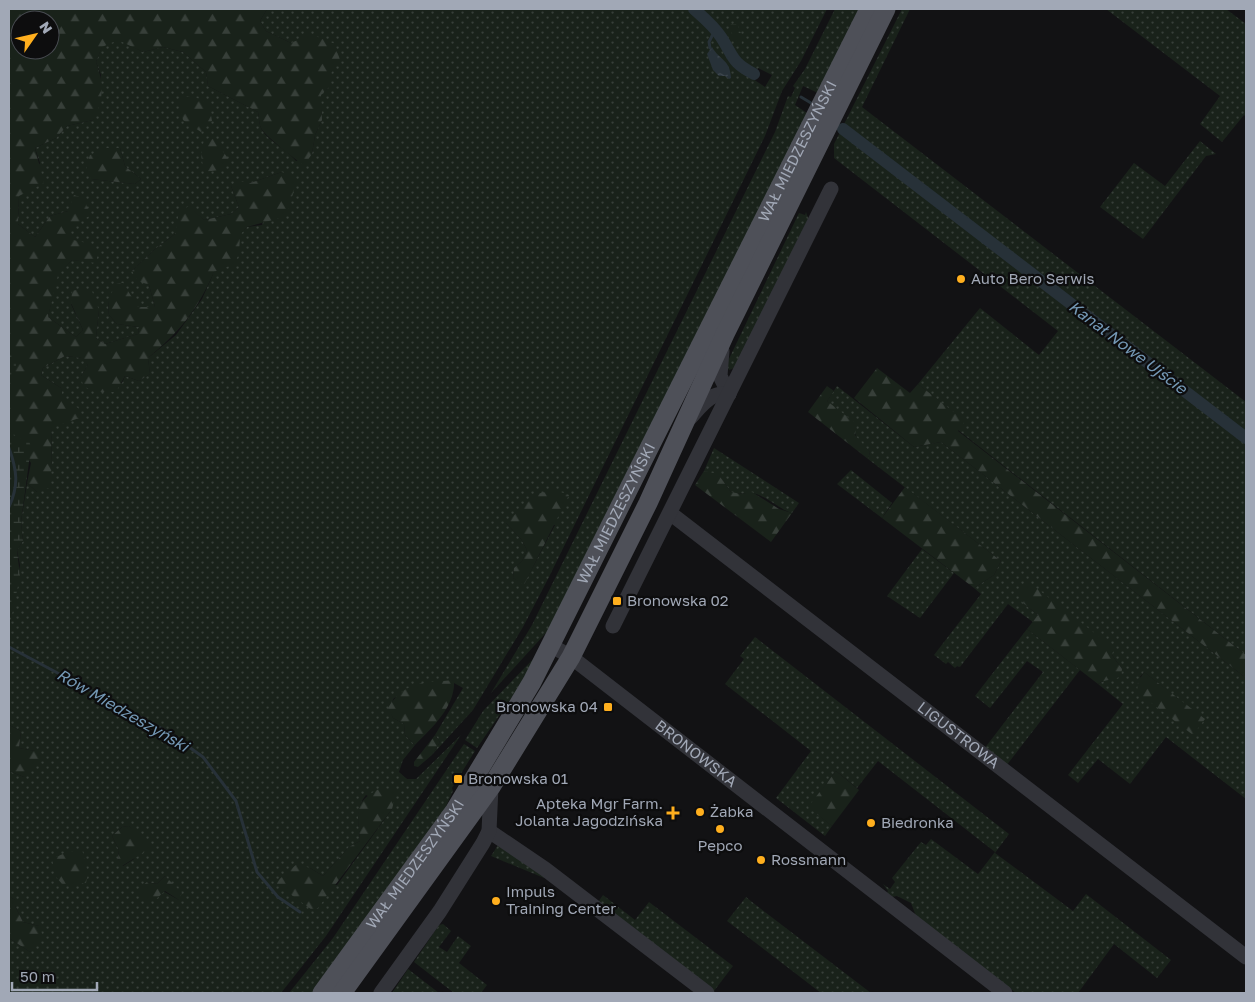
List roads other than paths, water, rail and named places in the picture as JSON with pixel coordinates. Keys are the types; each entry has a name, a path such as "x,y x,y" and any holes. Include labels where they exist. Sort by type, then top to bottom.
{"main road":[{"name":"WAŁ MIEDZESZYŃSKI","path":"322,993 455,810 502,734 552,646 869,9"},
{"name":"WAŁ MIEDZESZYŃSKI","path":"342,993 491,787 570,657 648,503 725,334 886,9"}],"street":[{"path":"613,626 831,188"},
{"path":"725,334 719,370 722,384 729,394"},
{"path":"682,427 711,396 722,393 729,394"},
{"name":"LIGUSTROWA","path":"670,512 1246,957"},
{"name":"BRONOWSKA","path":"552,646 570,657 1005,993"},
{"path":"381,993 440,911 489,831 491,787"},
{"path":"489,831 545,869 707,993"}],"water":[{"path":"712,47 729,67 731,78 719,76 713,70 707,54"}],"waterway":[{"name":"Kanał Nowe Ujście","path":"694,9 718,33 737,62 754,74"},
{"path":"710,48 709,42 715,30"},
{"name":"Kanał Nowe Ujście","path":"801,97 811,103"},
{"name":"Kanał Nowe Ujście","path":"843,129 1246,438"},
{"path":"9,448 16,478 9,507"},
{"name":"Rów Miedzeszyński","path":"9,647 168,732 203,757 236,801 257,872 278,897 300,912"}],"place":[{"name":"Auto Bero Serwis","path":"961,279"},
{"name":"Bronowska 02","path":"617,601"},
{"name":"Bronowska 04","path":"608,707"},
{"name":"Bronowska 01","path":"458,779"},
{"name":"Żabka","path":"700,812"},
{"name":"Apteka Mgr Farm. Jolanta Jagodzińska","path":"673,813"},
{"name":"Biedronka","path":"871,823"},
{"name":"Pepco","path":"720,829"},
{"name":"Rossmann","path":"761,860"},
{"name":"Impuls Training Center","path":"496,901"}]}
